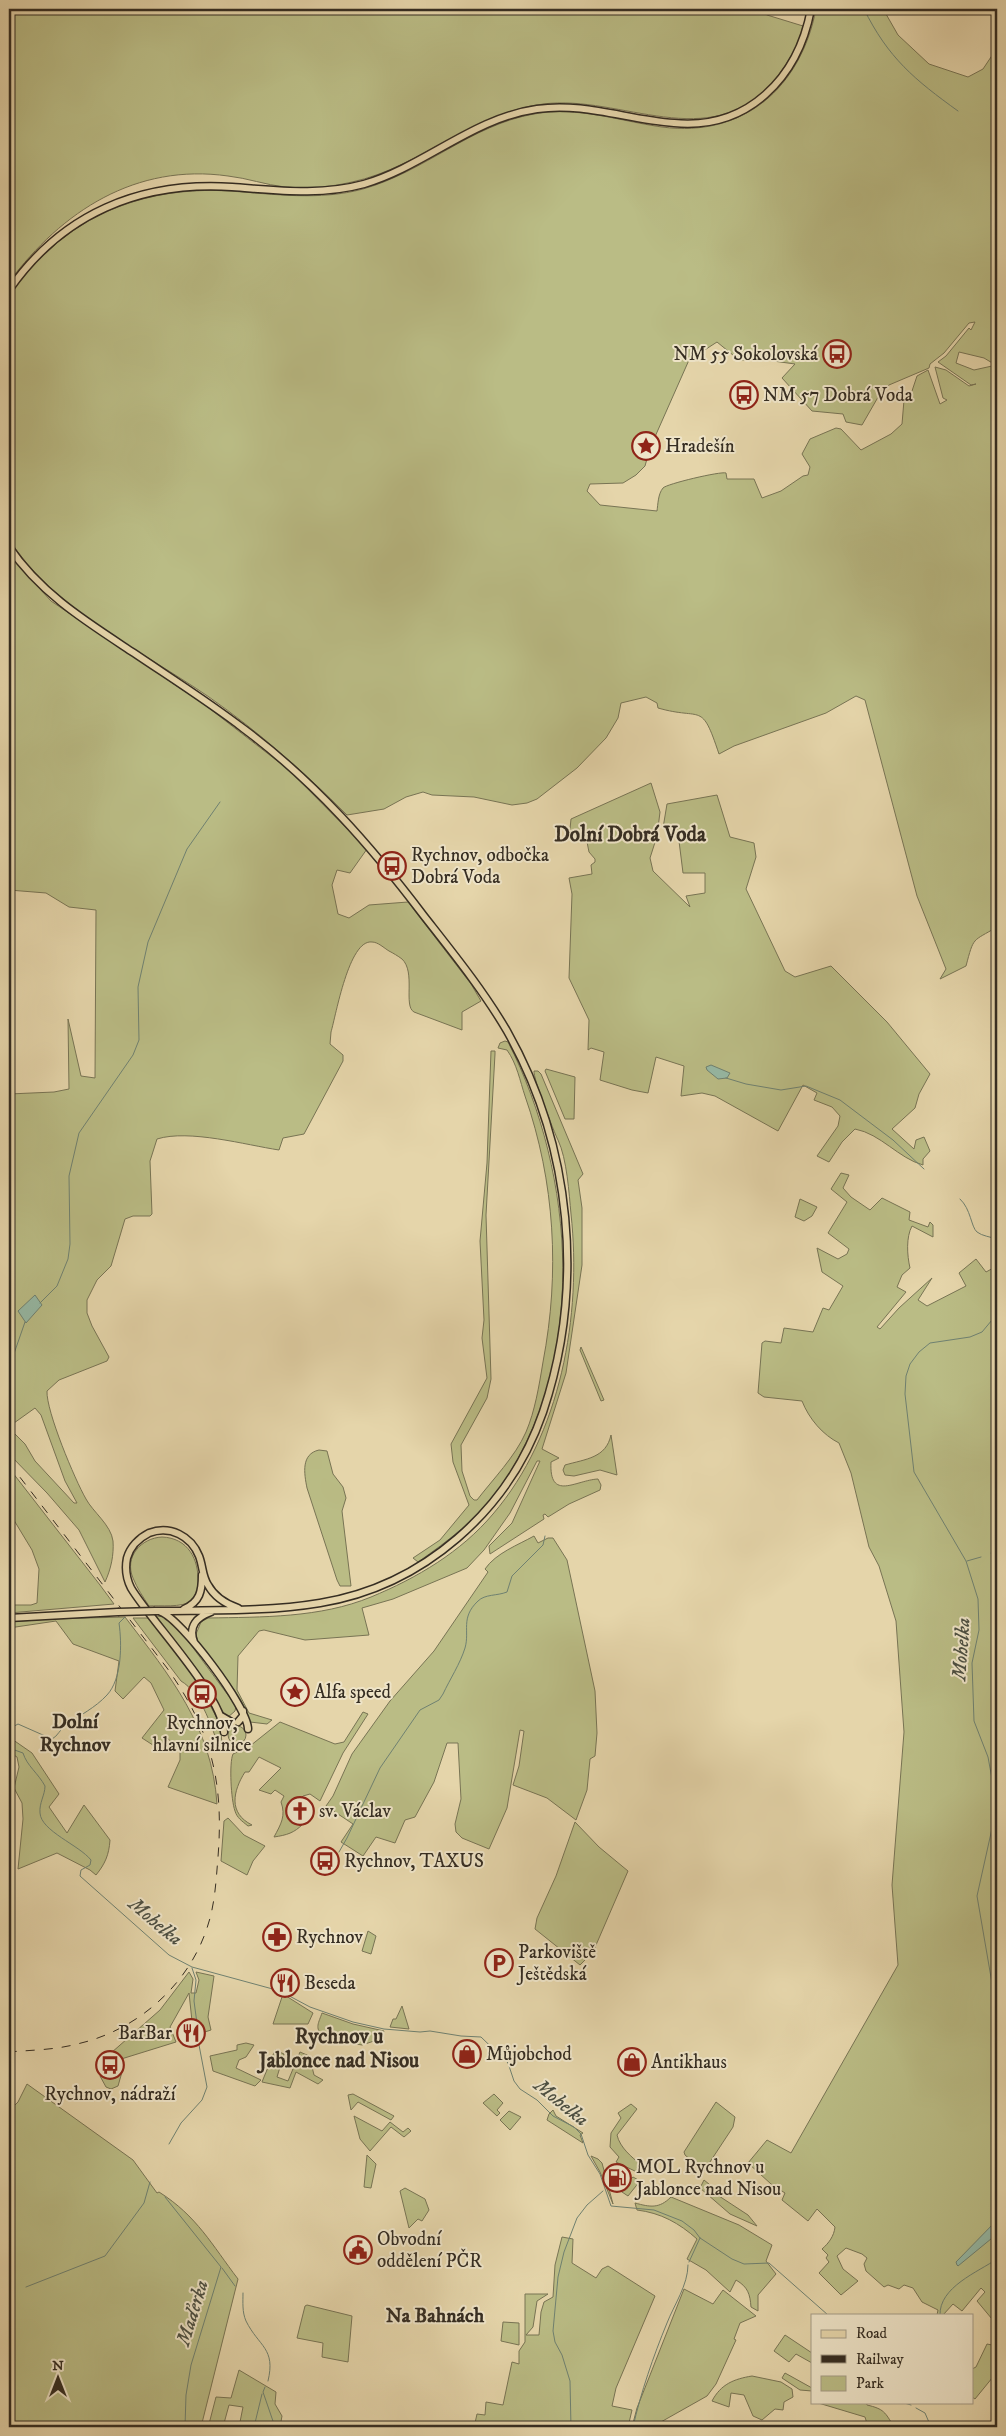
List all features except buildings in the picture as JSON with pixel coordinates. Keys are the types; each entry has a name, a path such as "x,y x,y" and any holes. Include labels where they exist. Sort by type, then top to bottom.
{"main road":[{"path":"9,290 32,260 69,228 93,213 136,196 186,187 230,187 303,192 352,187 392,174 491,122 537,109 574,107 670,123 709,122 738,113 758,101 775,86 791,66 803,42 811,9"},
{"path":"9,547 24,567 54,598 207,701 292,766 370,846 460,962 505,1028 534,1088 556,1157 563,1198 567,1247 563,1323 557,1360 542,1414 532,1440 509,1482 487,1510 461,1536 430,1559 388,1582 364,1592 320,1603 246,1609 118,1612 9,1618"},
{"path":"224,1732 218,1713 198,1678 137,1598 129,1583 126,1569 130,1551 137,1541 149,1534 162,1531 180,1534 190,1542 198,1555 208,1585 219,1598 234,1607 246,1609"},
{"path":"177,1611 193,1604 199,1598 202,1590 202,1569"},
{"path":"197,1647 192,1636 194,1623 204,1615 224,1610"},
{"path":"155,1611 173,1619 197,1647 238,1700 248,1720 248,1729"},
{"path":"218,1713 225,1720 236,1723 243,1716 243,1711"}],"green space":[{"path":"9,9 758,9 767,15 803,26 799,41 792,55 774,81 749,103 722,115 693,119 664,117 573,103 543,104 517,109 493,118 401,165 377,175 344,184 293,188 228,176 194,174 162,177 132,185 104,198 77,214 30,257 9,282"},
{"path":"816,9 888,9 886,14 898,35 929,64 968,77 983,69 997,48 997,373 994,374 997,375 997,927 975,941 966,966 940,979 946,969 917,896 865,700 856,696 826,713 734,746 719,754 704,719 692,714 658,708 657,703 646,697 621,703 618,718 606,738 577,768 537,799 527,803 512,805 474,797 432,795 423,792 406,797 384,809 347,815 281,753 228,710 74,608 49,587 27,564 9,539 8,303 11,293 21,279 50,249 69,233 111,210 157,196 180,192 205,190 313,196 346,193 363,189 407,172 489,128 534,114 550,112 582,113 662,127 692,128 719,124 743,115 764,101 782,84 797,62 808,37","holes":["975,322 971,330 969,328 946,356 938,362 971,385 976,384 969,386 946,370 935,367 943,398 947,400 940,404 928,370 917,376 912,391 904,400 902,424 891,434 861,450 841,429 836,428 810,439 802,454 810,467 808,475 803,476 781,491 762,498 754,479 727,479 726,473 714,474 666,486 661,490 657,511 600,505 587,491 590,484 623,483 636,475 645,466 650,448 689,360 717,342 739,360 766,360 795,364 782,378 812,411 843,414 846,422 862,425 881,392 889,385 929,368 930,364 944,353 969,323","959,352 984,358 994,364 974,370 956,363"]},
{"path":"9,555 51,601 205,705 289,770 367,849 350,873 337,870 332,885 338,914 349,918 369,905 408,902 471,984 481,1001 462,1012 462,1030 414,1012 409,1003 408,972 402,959 376,943 364,944 350,965 331,1032 330,1044 343,1055 343,1061 304,1134 283,1138 279,1150 201,1137 170,1136 157,1139 150,1161 152,1214 150,1216 133,1216 125,1219 111,1266 97,1280 87,1300 87,1313 92,1326 109,1357 107,1361 59,1380 47,1391 51,1414 75,1477 86,1499 112,1535 112,1557 105,1582 79,1530 47,1493 9,1454 9,1347 11,1338 9,1333 9,1094 54,1092 69,1089 68,1019 81,1076 95,1078 96,910 69,907 46,893 9,890","holes":["35,1408 41,1415 65,1481 77,1503 74,1503 35,1461 25,1444 11,1430 14,1423"]},
{"path":"651,783 660,812 657,836 650,858 653,871 690,907 686,896 705,893 705,873 683,873 678,833 675,830 663,828 667,804 717,795 730,837 754,843 756,857 746,889 785,971 795,977 831,966 887,1022 930,1074 919,1094 915,1108 892,1129 914,1149 916,1140 924,1137 930,1151 923,1159 923,1165 905,1157 873,1136 855,1129 842,1142 829,1162 817,1156 838,1126 840,1116 832,1107 814,1100 817,1093 803,1085 778,1131 715,1096 702,1093 681,1096 684,1066 656,1057 648,1093 600,1080 604,1052 591,1048 588,1050 589,1020 569,978 572,894 569,878 592,874 591,865 595,862 595,859 589,852 587,842 569,839 571,819"},
{"path":"508,1042 531,1094 548,1150 559,1208 563,1268 559,1327 548,1384 528,1439 499,1489 462,1529 418,1562 413,1558 440,1540 469,1505 453,1462 451,1444 487,1378 482,1338 484,1320 480,1241 487,1163 491,1051 495,1051 495,1054 486,1215 491,1379 487,1398 461,1445 462,1471 470,1496 474,1500 477,1500 503,1468 526,1432 534,1407 543,1362 552,1295 552,1228 548,1194 535,1128 518,1073 507,1050 498,1048 500,1043"},
{"path":"546,1069 575,1077 574,1119 565,1119 545,1071"},
{"path":"534,1071 538,1071 541,1074 583,1174 578,1180 582,1208 582,1265 566,1373 542,1449 559,1458 551,1462 554,1482 566,1486 598,1479 601,1485 600,1490 569,1504 548,1517 545,1514 543,1515 544,1519 490,1554 489,1546 512,1523 540,1461 537,1461 510,1513 484,1550 467,1568 393,1599 362,1608 369,1635 305,1640 264,1630 259,1631 238,1656 237,1690 249,1713 272,1720 267,1724 250,1722 244,1705 200,1645 196,1634 201,1622 208,1618 311,1613 352,1604 388,1590 437,1563 480,1528 516,1483 535,1448 550,1411 562,1372 569,1332 574,1253 566,1166 540,1094"},
{"path":"841,1173 849,1175 843,1188 851,1197 870,1210 882,1198 910,1212 909,1220 928,1227 930,1222 933,1225 933,1237 912,1226 908,1246 910,1268 902,1275 897,1287 906,1292 877,1327 880,1329 899,1308 932,1278 918,1300 927,1306 966,1286 959,1273 976,1259 986,1272 997,1266 997,2315 992,2319 977,2301 985,2292 981,2288 962,2311 953,2304 944,2314 937,2314 938,2310 922,2302 913,2288 904,2285 899,2289 888,2285 884,2287 866,2271 864,2264 867,2258 846,2248 837,2256 843,2269 858,2281 841,2295 819,2273 829,2262 826,2258 828,2255 822,2249 831,2239 835,2227 817,2209 808,2221 782,2200 785,2193 771,2184 748,2163 767,2140 791,2153 898,1965 892,1885 904,1732 896,1621 879,1566 869,1547 851,1473 839,1443 827,1436 817,1426 808,1414 802,1401 764,1397 758,1393 762,1343 765,1341 781,1343 784,1328 813,1332 823,1308 829,1310 843,1286 822,1272 817,1248 838,1259 847,1254 849,1249 828,1233 847,1202 831,1189"},
{"path":"800,1199 817,1207 812,1216 804,1221 795,1217"},
{"path":"581,1347 604,1400 601,1401 580,1350"},
{"path":"611,1435 617,1475 600,1470 574,1476 565,1475 563,1470 565,1465 600,1453 605,1449"},
{"path":"319,1450 327,1451 333,1474 343,1487 346,1498 342,1511 351,1586 340,1586 337,1580 307,1488 305,1465 309,1456"},
{"path":"9,1468 114,1604 9,1613 9,1605 31,1605 37,1603 39,1569 32,1550 9,1512"},
{"path":"534,1536 538,1543 548,1538 553,1538 567,1560 595,1691 597,1733 595,1756 590,1759 587,1790 576,1820 547,1798 513,1785 519,1766 524,1731 520,1730 507,1808 489,1849 462,1838 456,1832 455,1824 461,1799 458,1743 447,1743 434,1782 415,1817 405,1820 395,1843 376,1837 363,1856 341,1842 353,1824 326,1806 333,1796 352,1754 390,1701 434,1651 488,1572 485,1569 490,1563 508,1550"},
{"path":"162,1537 179,1541 190,1551 194,1558 198,1583 194,1597 187,1603 149,1606 133,1578 131,1563 136,1550 147,1541"},
{"path":"156,1616 166,1617 174,1622 236,1706 235,1711 227,1718 205,1683"},
{"path":"125,1617 173,1682 198,1727 207,1751 217,1804 168,1787 180,1760 180,1750 166,1737 159,1749 142,1738 164,1710 151,1683 144,1677 123,1699 115,1691 119,1661 73,1644 56,1621 9,1628 9,1622"},
{"path":"133,1618 149,1618 193,1675 200,1693 211,1707 220,1724 222,1743 218,1744 204,1709 194,1693 181,1681"},
{"path":"363,1712 368,1714 343,1753 320,1801 310,1794 303,1796 287,1812 303,1824 300,1827 290,1833 274,1837 282,1820 281,1802 284,1796 275,1790 271,1794 259,1790 281,1768 259,1757 249,1772 245,1772 241,1779 235,1801 239,1814 252,1825 248,1826 238,1818 232,1791 231,1765 233,1754 250,1746 280,1722 335,1744 344,1742"},
{"path":"237,1726 243,1729 246,1735 243,1741 237,1744 231,1741 228,1735 231,1729"},
{"path":"9,1737 32,1753 59,1794 49,1807 67,1833 84,1805 110,1840 106,1859 96,1875 57,1853 18,1869 23,1819 22,1803 14,1788 19,1767 17,1757 9,1752"},
{"path":"228,1818 244,1835 265,1846 253,1861 247,1875 221,1861 224,1821"},
{"path":"575,1822 599,1847 628,1871 593,1952 580,1965 535,1929 537,1918 556,1876"},
{"path":"368,1931 376,1936 371,1954 362,1951"},
{"path":"189,1972 193,1979 191,1993 196,1993 199,1980 196,1972 214,1976 208,2017 211,2030 192,2036 188,2023 192,2021 189,1993 170,2027 176,2042 118,2060 97,2069 103,2060 160,2010"},
{"path":"283,1994 313,2013 308,2024 273,2024"},
{"path":"402,2006 409,2029 390,2027 393,2019 396,2019"},
{"path":"322,2013 353,2024 384,2031 380,2039 362,2045 339,2041 339,2038 325,2032 323,2035 320,2033 318,2025"},
{"path":"246,2043 254,2045 246,2057 239,2060 236,2068 261,2080 255,2086 213,2071 210,2056 237,2050 237,2045"},
{"path":"275,2050 284,2054 277,2077 288,2081 300,2052 321,2061 319,2066 313,2064 312,2067 314,2075 323,2080 318,2084 296,2072 290,2088 262,2082"},
{"path":"119,2069 122,2072 118,2086 111,2089 106,2087 100,2076"},
{"path":"27,2084 133,2160 157,2193 159,2192 172,2201 194,2221 238,2279 201,2427 9,2427 9,2111 18,2102"},
{"path":"353,2094 394,2116 391,2120 358,2102 351,2110 348,2095"},
{"path":"494,2094 503,2103 497,2110 500,2113 497,2116 483,2103"},
{"path":"716,2102 735,2117 733,2127 704,2171 684,2152"},
{"path":"631,2104 637,2109 617,2135 624,2148 641,2165 639,2173 616,2162 619,2157 610,2147 611,2133 621,2118 618,2113"},
{"path":"553,2110 556,2116 583,2133 580,2135 583,2143 547,2120"},
{"path":"509,2111 521,2117 510,2130 500,2120"},
{"path":"354,2116 382,2131 390,2122 403,2132 408,2128 411,2131 404,2137 391,2127 370,2151 360,2139"},
{"path":"367,2155 376,2164 371,2188 364,2187"},
{"path":"591,2156 602,2163 613,2204 600,2172"},
{"path":"610,2175 613,2176 612,2180 622,2186 633,2177 640,2181 628,2196 610,2184"},
{"path":"704,2180 720,2193 719,2196 748,2215 757,2226 730,2214 700,2188"},
{"path":"405,2188 425,2199 429,2210 422,2221 418,2219 409,2228 400,2191"},
{"path":"671,2197 739,2225 772,2245 766,2261 776,2274 758,2295 758,2311 751,2307 748,2291 743,2285 736,2280 730,2292 706,2270 687,2259 697,2239 669,2220 637,2210 635,2203 654,2206 662,2204"},
{"path":"562,2237 573,2239 572,2263 596,2278 602,2269 608,2266 655,2296 616,2388 612,2406 632,2410 628,2427 459,2427 461,2422 475,2423 477,2414 485,2415 486,2402 503,2405 512,2362 519,2364 519,2351 525,2342 525,2294 548,2294 537,2301 533,2327 526,2335 539,2335 544,2302 553,2297 555,2265"},
{"path":"684,2289 713,2304 723,2290 756,2316 740,2323 734,2339 736,2340 716,2384 707,2396 652,2427 632,2427 637,2408"},
{"path":"305,2306 352,2316 348,2362 322,2357 323,2343 297,2338"},
{"path":"503,2322 519,2323 519,2345 501,2341"},
{"path":"785,2335 811,2352 811,2362 796,2354 789,2362 774,2351"},
{"path":"987,2344 997,2346 997,2372 975,2399 974,2368"},
{"path":"239,2370 276,2392 275,2404 282,2416 280,2427 239,2427 243,2407 229,2405 223,2427 209,2424 216,2397 231,2398"},
{"path":"785,2373 811,2387 811,2391 800,2390 782,2378"},
{"path":"752,2376 781,2382 792,2389 793,2397 784,2402 783,2410 775,2409 762,2420 753,2416 744,2395 731,2393 729,2407 712,2401 724,2386 739,2379"},
{"path":"822,2404 867,2404 884,2412 894,2427 868,2427 865,2417"}],"shaded area":[{"path":"711,1065 730,1073 727,1078 718,1079 707,1070 706,1067"},
{"path":"35,1295 42,1305 26,1323 18,1311"},
{"path":"997,2220 997,2234 958,2266 956,2262"}],"waterway":[{"path":"864,9 883,41 904,67 958,111"},
{"path":"40,1303 57,1286 68,1259 70,1244 69,1176 79,1133 133,1055 139,1040 138,987 148,942 187,849 220,802"},
{"path":"726,1078 746,1084 781,1090 806,1086 840,1100 893,1140 924,1169"},
{"path":"960,1199 964,1203 975,1230 997,1239"},
{"name":"Mohelka","path":"997,1304 992,1320 982,1332 970,1337 930,1343 919,1352 910,1364 906,1376 905,1394 914,1472 966,1561 978,1599 979,1630 972,1663 974,1721 988,1757 997,1806 977,1896 993,1989 997,2000"},
{"path":"9,1368 25,1322"},
{"path":"339,1852 380,1768 420,1710 439,1700 443,1694 465,1648 467,1619 472,1607 484,1597 507,1592 512,1576 543,1545 545,1536"},
{"path":"991,1553 997,1552"},
{"path":"967,1561 981,1557"},
{"path":"9,1729 18,1724 52,1739 62,1728 102,1700 116,1680 120,1661 119,1623 125,1617"},
{"name":"Mohelka","path":"9,1748 23,1753 27,1762 45,1786 40,1809 42,1820 53,1832 91,1860 90,1865 81,1870 80,1876 169,1955 192,1967 280,1991 310,2007 353,2022 384,2029 430,2031 481,2037 508,2063 514,2081 520,2089 537,2100 553,2116 574,2127 581,2134 588,2155 600,2174 611,2206 654,2210 682,2221 694,2230 700,2238 732,2259 744,2264 769,2263 827,2314"},
{"name":"Maďerka","path":"192,1968 196,1980 194,2001 198,2031"},
{"name":"Maďerka","path":"169,2144 181,2123 202,2100 207,2087 199,2045"},
{"path":"26,2287 105,2256 144,2203 150,2182"},
{"path":"571,2427 570,2381 562,2355 555,2342 553,2331 558,2277 564,2252 577,2218 587,2205 603,2191"},
{"name":"Maďerka","path":"165,2197 221,2267 191,2365 186,2395 185,2427"},
{"path":"689,2262 700,2238"},
{"name":"Mohelka","path":"940,2314 941,2305 953,2288 997,2259"},
{"path":"633,2427 657,2349 686,2280 688,2265"},
{"path":"222,2268 235,2286"},
{"path":"243,2293 243,2311 246,2321 265,2348 270,2361 268,2381"},
{"path":"265,2387 263,2392 275,2427"},
{"path":"254,2427 262,2394"},
{"path":"916,2408 925,2413 931,2427"}],"railway":[{"path":"9,1463 167,1668 182,1691 204,1735 211,1757 219,1804 216,1884 210,1919 198,1949 187,1969 173,1987 139,2017 120,2029 99,2038 60,2048 9,2052"}],"place":[{"name":"NM 55 Sokolovská","path":"837,354"},
{"name":"NM 57 Dobrá Voda","path":"744,395"},
{"name":"Hradešín","path":"646,446"},
{"name":"Rychnov, odbočka Dobrá Voda","path":"392,866"},
{"name":"Alfa speed","path":"295,1692"},
{"name":"Rychnov, hlavní silnice","path":"202,1694"},
{"name":"sv. Václav","path":"300,1811"},
{"name":"Rychnov, TAXUS","path":"325,1861"},
{"name":"Rychnov","path":"277,1937"},
{"name":"Parkoviště Ještědská","path":"499,1963"},
{"name":"Beseda","path":"285,1983"},
{"name":"BarBar","path":"191,2033"},
{"name":"Můjobchod","path":"467,2054"},
{"name":"Antikhaus","path":"632,2062"},
{"name":"Rychnov, nádraží","path":"110,2065"},
{"name":"MOL Rychnov u Jablonce nad Nisou","path":"617,2178"},
{"name":"Obvodní oddělení PČR","path":"358,2250"}],"district":[{"name":"Dolní Dobrá Voda","path":"630,835"},
{"name":"Dolní Rychnov","path":"75,1734"},
{"name":"Rychnov u Jablonce nad Nisou","path":"339,2049"},
{"name":"Na Bahnách","path":"435,2316"}]}
